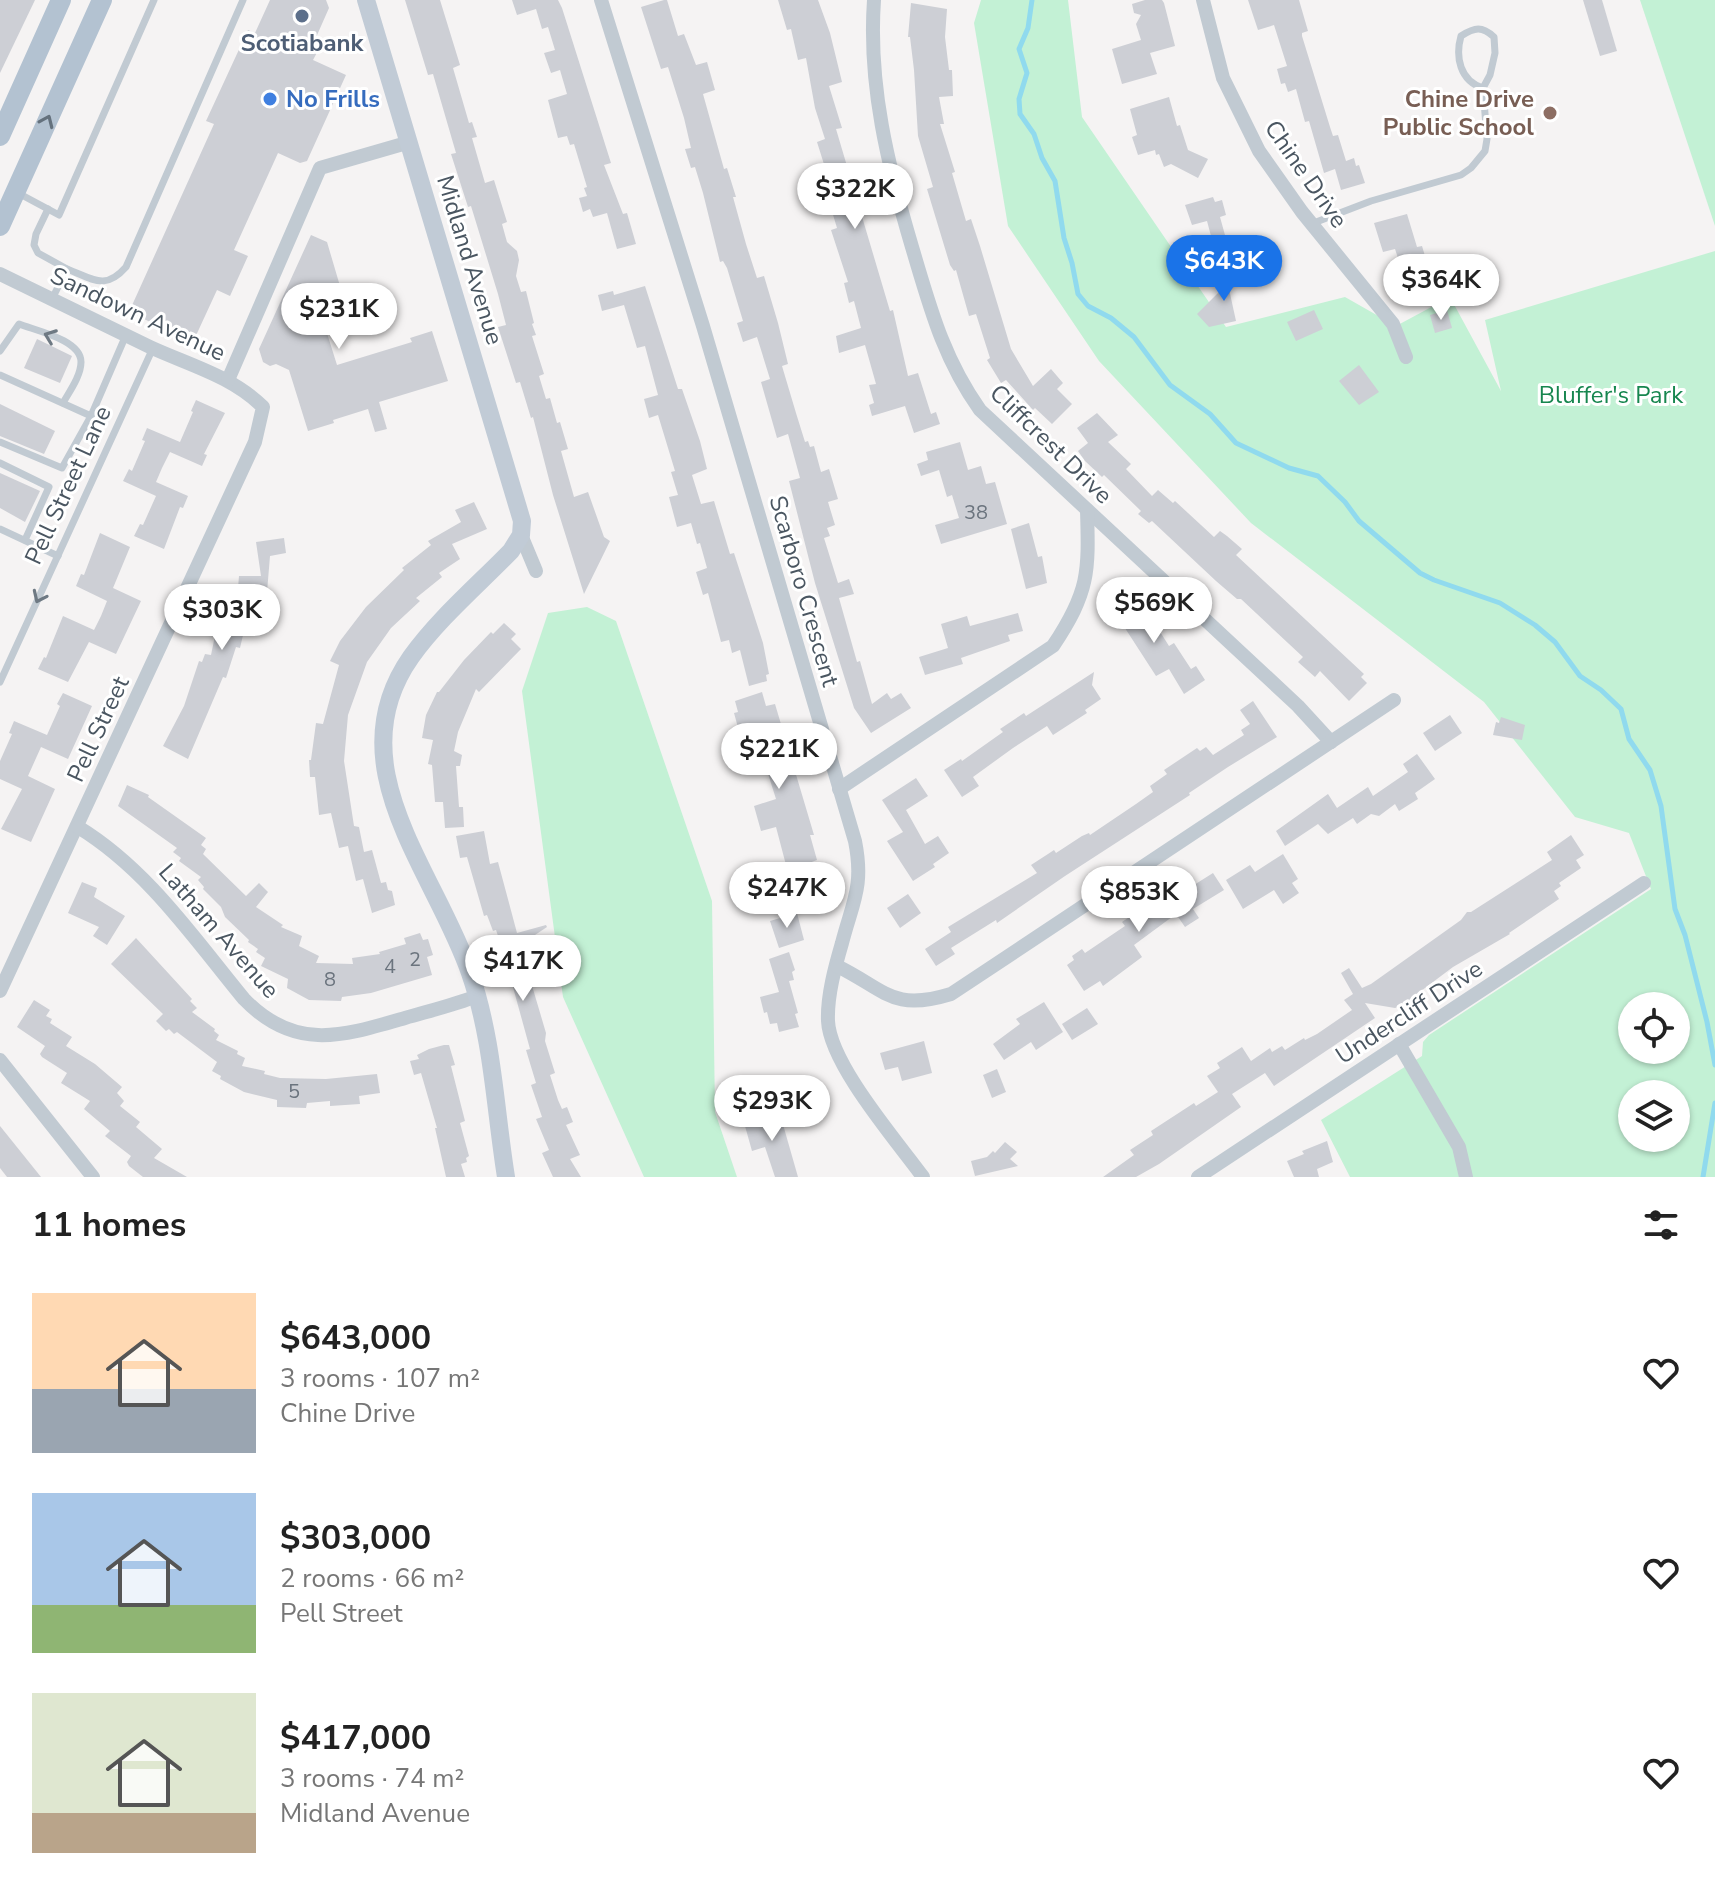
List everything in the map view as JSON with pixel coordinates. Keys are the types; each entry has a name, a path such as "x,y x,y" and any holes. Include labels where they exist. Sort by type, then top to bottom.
{"main road":[{"path":"0,136 61,0"},
{"path":"0,226 102,0"}],"street":[{"name":"Midland Avenue","path":"366,0 511,480 522,521 521,535 536,571"},
{"name":"Scarboro Crescent","path":"601,0 703,326 859,864 856,899 830,996 828,1021 832,1046 923,1177"},
{"name":"Chine Drive","path":"1203,0 1223,78 1259,151 1311,224 1393,324 1406,357"},
{"name":"Cliffcrest Drive","path":"873,1 879,123 892,180 938,335 960,382 980,410 1298,706 1331,742"},
{"path":"228,380 320,168 410,142"},
{"name":"Sandown Avenue","path":"0,274 247,391 263,407 255,442"},
{"name":"Pell Street","path":"0,991 255,442"},
{"path":"839,789 1053,646 1074,614 1084,589 1088,561 1087,510"},
{"path":"506,1177 486,1030 477,996 461,948 391,799 381,741 383,722 394,688 413,655 511,551 521,535"},
{"path":"837,966 885,994 906,1002 926,1002 951,994 1394,700"},
{"name":"Latham Avenue","path":"78,827 107,844 129,863 155,890 244,999 259,1015 282,1028 303,1035 331,1036 361,1031 477,996"},
{"name":"Undercliff Drive","path":"1207,1175 1644,883"},
{"path":"1399,1044 1459,1147 1466,1177"},
{"path":"0,1060 93,1177"}],"lane":[{"path":"15,192 59,215 154,0"},
{"path":"48,209 36,234 34,245 38,253 67,269 103,282 114,280 126,267 243,0"},
{"path":"1311,224 1371,201 1461,175 1471,168 1485,151 1483,88 1493,64 1494,37 1486,29 1473,28 1461,36 1456,53 1464,74 1473,85 1483,88"},
{"path":"52,299 67,269"},
{"path":"0,351 19,324 72,344 79,353 81,363 63,403"},
{"path":"0,442 62,468 91,416 126,335"},
{"name":"Pell Street Lane","path":"0,682 153,348"},
{"path":"0,375 91,416"},
{"path":"0,463 49,487 25,540"},
{"path":"0,529 58,556"}],"green space":[{"name":"Bluffer's Park","path":"981,0 1068,0 1082,117 1226,327 1345,297 1396,326 1450,297 1501,391 1485,320 1715,251 1715,1177 1350,1177 1321,1120 1422,1056 1423,1042 1429,1035 1651,889 1629,833 1575,817 1484,702 1251,523 1099,361 1008,226 974,23"},
{"path":"1640,0 1715,0 1715,226"},
{"path":"587,607 616,621 712,901 715,1112 737,1177 644,1177 563,997 522,691 548,613"}],"building":[{"path":"0,0 35,0 0,73"},
{"path":"270,0 326,0 329,8 314,42 321,45 313,60 346,75 307,161 300,163 278,153 234,250 248,256 230,296 217,290 193,342 129,312 214,124 206,121 248,30 255,33"},
{"path":"405,0 440,0 460,65 453,68 469,123 472,122 477,137 472,138 485,183 494,180 507,222 502,224 507,242 517,251 516,276 521,292 526,291 534,323 536,335 532,336 544,374 539,376 546,399 550,398 557,423 560,422 568,449 561,451 574,497 588,492 604,537 610,541 584,594 533,417 520,382 516,383 498,327 506,325 471,206 468,207 451,154 456,153 433,74 428,75"},
{"path":"512,0 558,0 611,163 604,165 623,214 627,213 636,244 617,249 607,213 593,217 590,209 583,212 579,198 587,196 584,188 587,187 574,144 570,145 567,136 558,138 548,100 567,94 560,70 551,73 544,53 555,50 548,27 542,29 536,9 517,15"},
{"path":"667,0 678,36 684,34 696,65 707,62 715,90 703,94 724,169 727,168 736,197 733,197 757,278 764,276 778,323 788,364 782,366 796,413 805,442 808,441 810,447 814,446 821,472 829,469 838,499 828,502 835,525 827,528 830,536 824,538 838,583 849,579 854,594 839,598 857,662 860,661 872,704 887,693 891,699 901,693 911,708 871,733 854,708 815,583 789,481 800,478 788,434 777,438 761,382 770,379 757,337 743,342 737,323 743,321 727,268 723,261 720,262 695,167 691,168 685,149 691,148 684,118 668,67 661,69 641,7"},
{"path":"778,0 818,0 842,82 829,86 842,128 836,129 890,311 893,310 908,376 918,373 931,414 936,412 940,424 914,433 905,406 872,416 869,405 874,403 869,385 876,384 865,345 839,353 836,336 861,328 854,301 849,303 844,283 848,282 831,230 837,228 831,208 834,207 817,142 825,139 815,108 806,58 798,60 791,29 787,30"},
{"path":"1162,0 1164,3 1175,46 1150,53 1157,74 1122,84 1112,49 1141,40 1136,24 1141,15 1134,13 1132,4"},
{"path":"1248,0 1299,0 1308,31 1302,36 1333,136 1338,135 1346,161 1354,158 1356,166 1359,165 1365,183 1341,190 1335,169 1324,173 1296,89 1288,92 1285,83 1281,84 1277,69 1287,66 1274,25 1258,30"},
{"path":"1583,0 1602,0 1617,51 1600,56"},
{"path":"911,3 947,9 945,37 949,70 952,70 953,96 939,97 944,124 940,124 955,172 952,173 966,221 971,219 1011,349 1033,386 1051,369 1063,383 1057,389 1072,404 1052,424 1035,408 1033,410 1006,380 1001,383 987,360 990,358 976,314 969,316 956,270 950,265 927,189 933,187 918,136 914,70 908,37"},
{"path":"1169,97 1188,150 1208,159 1198,178 1171,164 1164,167 1155,150 1138,155 1132,137 1137,135 1130,109"},
{"path":"1213,197 1215,202 1222,200 1226,215 1220,217 1228,246 1238,242 1244,261 1209,275 1204,259 1215,255 1215,251 1207,221 1192,225 1185,205"},
{"path":"1407,214 1417,247 1422,246 1428,266 1403,273 1395,249 1383,252 1374,223"},
{"path":"311,235 327,242 340,286 336,296 340,298 326,330 337,365 412,342 410,338 432,331 448,381 379,402 387,429 375,432 368,409 308,431 289,370 263,362 259,349"},
{"path":"1246,265 1251,281 1229,289 1236,321 1209,327 1197,314"},
{"path":"645,286 707,469 692,475 701,504 714,501 730,554 734,553 763,643 769,674 766,675 767,681 749,686 740,650 732,653 729,640 721,642 708,593 703,595 696,572 707,568 700,543 697,544 691,523 677,527 669,497 678,495 671,472 675,471 658,415 649,418 644,399 658,395 645,346 637,348 624,305 602,311 598,295 613,291 614,295"},
{"path":"1314,310 1323,329 1296,341 1287,322"},
{"path":"1447,310 1452,328 1435,333 1430,315"},
{"path":"37,339 72,356 60,383 24,368"},
{"path":"1359,365 1379,392 1359,405 1339,381"},
{"path":"196,400 225,413 204,454 207,455 202,466 170,452 162,468 156,482 188,496 183,508 180,507 164,549 134,536 140,524 143,525 156,496 123,481 129,469 132,471 147,428 180,442"},
{"path":"0,404 55,431 44,454 0,436"},
{"path":"1097,413 1118,435 1108,442 1131,464 1126,469 1152,496 1158,490 1173,503 1175,501 1214,537 1220,531 1227,536 1242,549 1236,555 1364,674 1361,677 1367,683 1349,701 1320,671 1315,677 1298,662 1303,657 1152,521 1149,523 1138,514 1141,511 1085,461 1078,451 1088,443 1077,428"},
{"path":"960,442 968,470 981,466 986,484 995,482 1007,524 941,544 935,525 959,518 952,495 947,497 939,470 921,476 917,464 928,460 926,452"},
{"path":"0,473 40,491 25,522 0,508"},
{"path":"474,502 487,529 452,544 460,559 439,573 442,577 416,598 420,601 391,628 367,662 348,715 344,761 354,826 359,827 364,852 372,850 381,883 386,882 388,890 392,891 395,905 372,913 363,879 356,881 348,846 339,848 331,813 319,815 315,777 310,777 309,760 316,723 323,724 339,665 330,661 340,641 366,607 404,570 402,568 431,545 428,541 461,522 455,510"},
{"path":"1029,523 1038,557 1042,556 1047,583 1026,589 1011,529"},
{"path":"100,533 130,547 113,588 141,601 116,654 89,642 68,682 38,669 46,658 63,616 94,630 101,616 107,601 76,586 81,574 84,575"},
{"path":"284,538 286,553 270,556 267,592 264,592 260,618 247,618 240,648 236,647 226,678 223,677 188,759 163,746 184,706 199,661 202,662 205,654 211,655 217,626 222,627 226,601 237,600 239,576 261,576 256,542"},
{"path":"1121,595 1153,629 1157,627 1169,646 1174,643 1191,669 1196,666 1205,680 1184,694 1169,669 1156,676 1123,625 1119,629 1103,615"},
{"path":"1018,613 1023,631 1008,635 1010,641 961,658 963,664 925,675 919,657 948,648 941,624 967,616 970,626"},
{"path":"504,623 516,634 511,639 521,649 479,692 476,689 458,732 454,751 462,755 460,766 456,766 464,827 445,828 443,802 435,802 432,765 428,764 433,740 422,738 426,715 437,692 464,660"},
{"path":"1094,672 1092,685 1101,699 1085,710 1087,713 1053,735 1047,726 1013,748 973,777 979,786 962,797 944,770 1003,732 1000,729 1024,713 1026,716"},
{"path":"762,692 766,706 775,704 814,835 810,835 817,860 809,863 818,890 812,892 814,898 796,903 776,827 761,831 754,806 776,799 764,761 753,765 747,760 734,713 738,712 735,701"},
{"path":"63,693 92,706 68,759 41,747 28,776 55,789 31,842 1,829 22,789 0,779 0,761 12,734 9,733 14,721 47,735"},
{"path":"1253,701 1277,737 997,923 996,920 951,948 955,954 936,966 925,949 951,932 948,927 1037,873 1031,865 1054,850 1056,853 1082,836 1090,835 1153,792 1150,786 1167,774 1164,770 1197,748 1200,751 1206,747 1213,755 1244,735 1241,730 1250,724 1240,710"},
{"path":"1450,715 1462,733 1435,751 1423,733"},
{"path":"1501,717 1525,725 1522,740 1493,735 1496,722 1499,723"},
{"path":"1417,754 1435,779 1415,793 1418,799 1399,811 1395,804 1379,816 1371,814 1357,824 1353,818 1328,834 1318,824 1285,846 1276,831 1328,794 1337,808 1368,787 1373,796 1408,772 1403,764"},
{"path":"916,778 928,796 906,810 925,844 938,836 949,853 933,864 935,867 913,881 887,841 903,832 882,800"},
{"path":"127,785 149,795 206,838 201,845 206,849 203,854 246,896 259,883 268,892 256,907 283,925 281,927 302,936 299,946 319,956 316,963 353,964 352,958 380,954 406,944 404,938 420,933 423,940 428,939 433,955 427,957 432,975 371,993 342,997 341,1001 309,1000 287,988 288,979 261,966 265,958 225,917 221,907 203,889 198,880 201,877 179,861 181,858 173,852 177,848 118,806"},
{"path":"484,831 490,864 498,862 517,933 547,927 520,945 546,1033 545,1041 555,1073 550,1075 562,1109 567,1107 573,1122 566,1125 580,1155 570,1159 581,1177 553,1177 542,1153 549,1150 536,1119 542,1117 531,1085 536,1083 526,1050 530,1049 513,980 496,930 493,931 487,915 484,916 467,857 460,858 456,836"},
{"path":"1571,835 1584,855 1576,860 1581,868 1559,883 1561,886 1554,891 1559,899 1510,934 1453,967 1401,1006 1395,1008 1365,1003 1375,1018 1274,1086 1265,1073 1232,1094 1241,1107 1159,1164 1136,1177 1103,1177 1134,1155 1130,1150 1153,1135 1151,1131 1194,1103 1196,1106 1218,1092 1207,1076 1220,1068 1217,1063 1242,1047 1251,1061 1270,1048 1272,1052 1282,1046 1285,1050 1317,1034 1352,1010 1344,1000 1353,994 1341,973 1349,968 1362,988 1371,984 1461,920 1467,912 1552,860 1547,852"},
{"path":"1283,854 1298,879 1292,883 1299,893 1283,904 1274,890 1243,909 1226,880 1250,865 1255,872"},
{"path":"1213,873 1224,890 1193,909 1199,918 1185,927 1176,914 1134,945 1142,957 1103,986 1100,981 1084,991 1067,965 1074,960 1072,956 1082,949 1085,953 1125,926 1122,922 1144,907 1147,911 1179,889 1194,885"},
{"path":"82,882 97,888 94,897 125,916 107,945 93,936 99,927 68,913"},
{"path":"908,894 921,913 900,928 887,908"},
{"path":"797,913 804,940 779,948 770,921"},
{"path":"136,938 192,999 190,1001 197,1008 192,1012 215,1029 219,1035 216,1040 245,1058 242,1066 280,1078 326,1079 377,1074 380,1093 359,1096 360,1104 330,1106 330,1101 307,1103 306,1108 277,1107 277,1100 244,1092 220,1079 221,1076 212,1071 217,1062 177,1032 166,1031 156,1021 163,1014 111,964"},
{"path":"789,952 795,970 792,972 794,980 789,981 799,1027 779,1032 777,1023 770,1024 767,1012 764,1013 760,997 779,992 769,959"},
{"path":"34,1000 50,1010 46,1016 52,1019 50,1023 72,1037 66,1046 95,1064 122,1087 117,1093 124,1101 120,1106 140,1122 136,1127 162,1149 154,1158 187,1177 143,1177 129,1166 127,1162 131,1156 105,1136 110,1131 84,1109 90,1101 61,1083 67,1073 42,1057 40,1054 45,1046 17,1027"},
{"path":"1044,1002 1063,1032 1036,1050 1031,1042 1004,1060 993,1044 1020,1024 1016,1019"},
{"path":"1087,1008 1098,1024 1072,1040 1062,1024"},
{"path":"924,1041 932,1073 902,1081 898,1067 885,1070 880,1053"},
{"path":"449,1045 455,1065 451,1066 465,1121 460,1123 469,1156 467,1162 461,1164 465,1177 446,1177 437,1128 421,1073 414,1075 410,1061 419,1059 417,1055 429,1049"},
{"path":"997,1069 1006,1092 992,1098 983,1075"},
{"path":"773,1111 776,1123 782,1121 798,1177 775,1177 765,1147 752,1151 743,1119"},
{"path":"0,1126 41,1177 7,1177 0,1168"},
{"path":"1327,1141 1333,1162 1317,1169 1319,1177 1294,1177 1287,1161"},
{"path":"1005,1142 1017,1152 1010,1159 1018,1166 975,1176 971,1161 987,1157 993,1151 995,1153"}],"waterway":[{"path":"1032,0 1028,28 1019,49 1027,73 1019,99 1020,114 1034,134 1042,158 1055,181 1064,238 1078,294 1088,306 1111,318 1134,337 1170,385 1210,414 1236,443 1289,468 1318,476 1345,502 1359,521 1420,573 1500,603 1535,625 1555,642 1580,676 1621,709 1629,739 1650,770 1661,806 1675,909 1685,935 1715,1065"},
{"path":"1703,1177 1715,1103"}],"place":[{"name":"Scotiabank","path":"302,16"},
{"name":"No Frills","path":"270,99"},
{"name":"Chine Drive Public School","path":"1550,113"}]}
